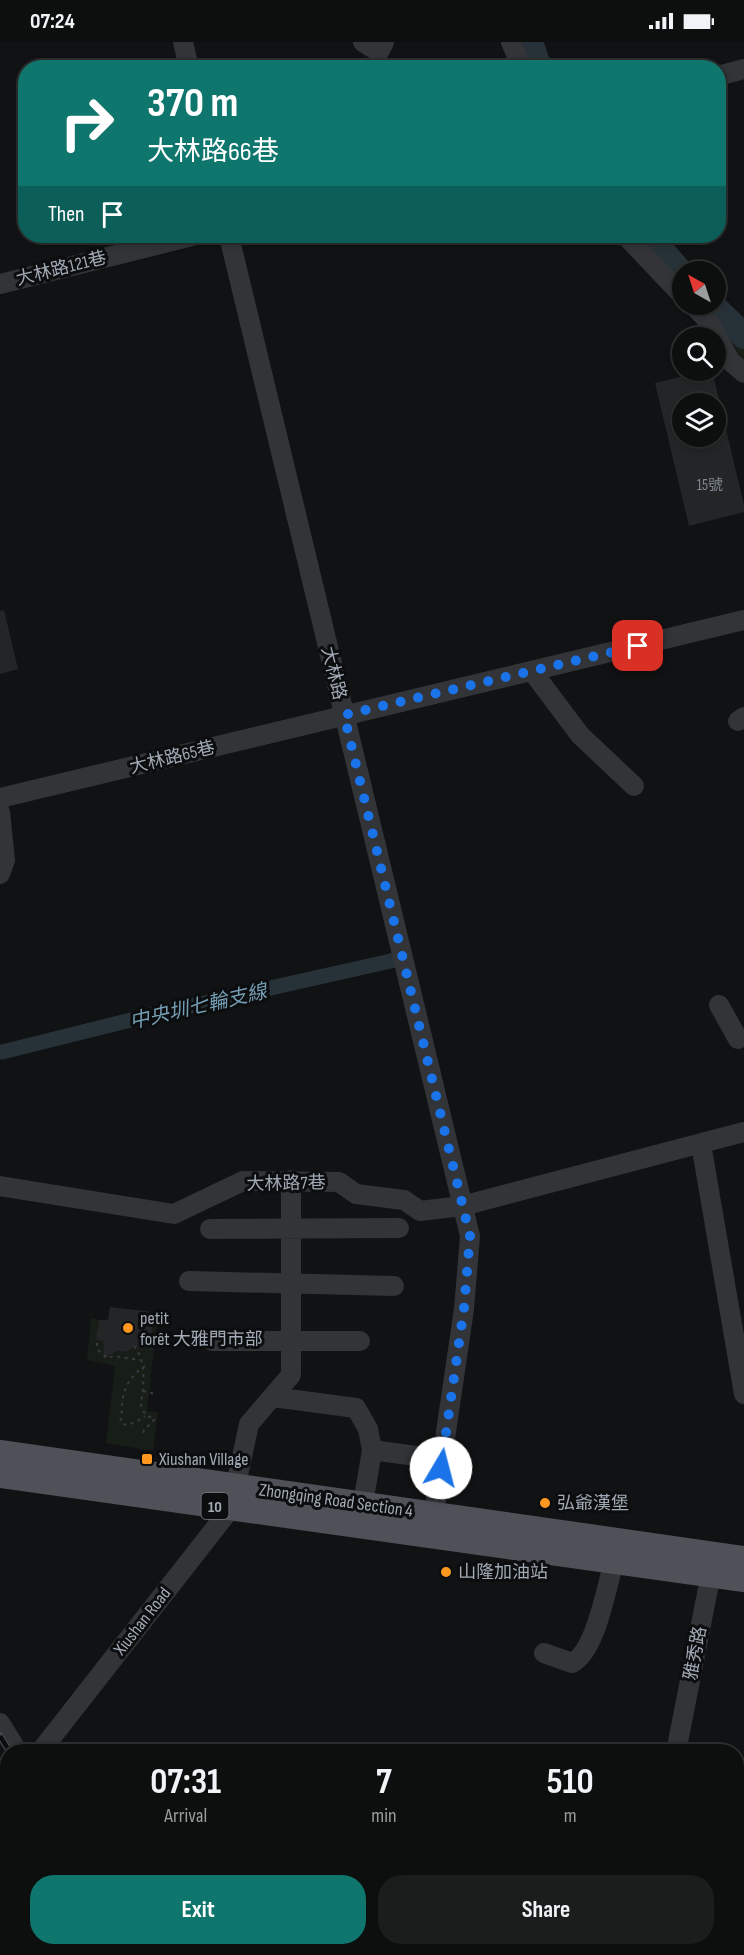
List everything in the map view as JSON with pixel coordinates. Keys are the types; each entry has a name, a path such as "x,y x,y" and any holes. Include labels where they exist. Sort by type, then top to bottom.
{"main road":[{"name":"Zhongqing Road Section 4","path":"0,1452 234,1497 712,1565 744,1580"},
{"name":"Zhongqing Road Section 4","path":"0,1476 234,1497 363,1504 432,1525 614,1562 712,1565 744,1558"}],"street":[{"path":"183,42 187,60"},
{"path":"511,42 519,60"},
{"path":"726,74 744,69"},
{"name":"大林路121巷","path":"0,284 164,243"},
{"name":"大林路","path":"231,243 470,1236 464,1308 432,1525"},
{"path":"633,243 672,284"},
{"path":"702,315 709,322 730,362 744,373"},
{"name":"大林路65巷","path":"0,798 744,621"},
{"path":"532,671 580,735 634,786"},
{"path":"0,812 6,860 0,874"},
{"path":"719,1005 742,1040"},
{"name":"大林路7巷","path":"0,1186 174,1214 243,1181 339,1182 356,1194 404,1200 420,1211 462,1206 744,1132"},
{"path":"701,1144 744,1394"},
{"path":"234,1497 249,1424 291,1375 291,1180"},
{"path":"210,1229 399,1228"},
{"path":"189,1281 394,1286"},
{"path":"212,1341 360,1341"},
{"path":"273,1397 356,1408 368,1429 372,1450 363,1504"},
{"path":"372,1450 416,1456"},
{"name":"Xiushan Road","path":"46,1744 234,1497"},
{"path":"544,1653 572,1664 579,1660 592,1637 614,1562"},
{"name":"雅秀路","path":"678,1744 712,1565"},
{"path":"0,1723 13,1744"}],"path":[{"path":"151,1341 161,1342"},
{"path":"97,1343 98,1349 107,1358 114,1356 140,1359"},
{"path":"134,1346 140,1353 140,1359 145,1366 141,1406 146,1416 154,1419 143,1434"},
{"path":"145,1366 132,1375 128,1382 121,1399 120,1419 122,1424 127,1425 146,1416"},
{"path":"142,1391 155,1394"}],"shaded area":[{"path":"712,315 744,342 744,365 726,337 726,327 720,327"},
{"path":"153,1312 158,1312 147,1411 158,1412 153,1451 106,1443 115,1366 87,1360 91,1318 99,1320 96,1340 104,1341 107,1356 110,1356 114,1351 127,1352 137,1345 150,1346"}],"building":[{"path":"672,379 672,381 715,381 717,393 672,393 672,447 726,447 726,429 744,505 744,512 689,526 655,383"},
{"path":"4,610 18,669 0,674 0,611"},
{"path":"110,1307 153,1312 151,1344 145,1347 134,1347 127,1352 117,1351 104,1359 103,1341 96,1340 99,1320 108,1320"}],"waterway":[{"path":"530,42 536,60"},
{"path":"655,243 672,262"},
{"path":"722,315 744,336"},
{"name":"中央圳七輪支線","path":"2,1052 151,1015 395,960"}],"railway":[{"path":"0,1736 5,1744"}],"place":[{"name":"petit forêt 大雅門市部","path":"128,1328"},
{"name":"Xiushan Village","path":"147,1459"},
{"name":"弘爺漢堡","path":"545,1503"},
{"name":"山隆加油站","path":"446,1572"}],"route":[{"path":"441,1468 464,1308 470,1236 344,715 638,646"}]}
